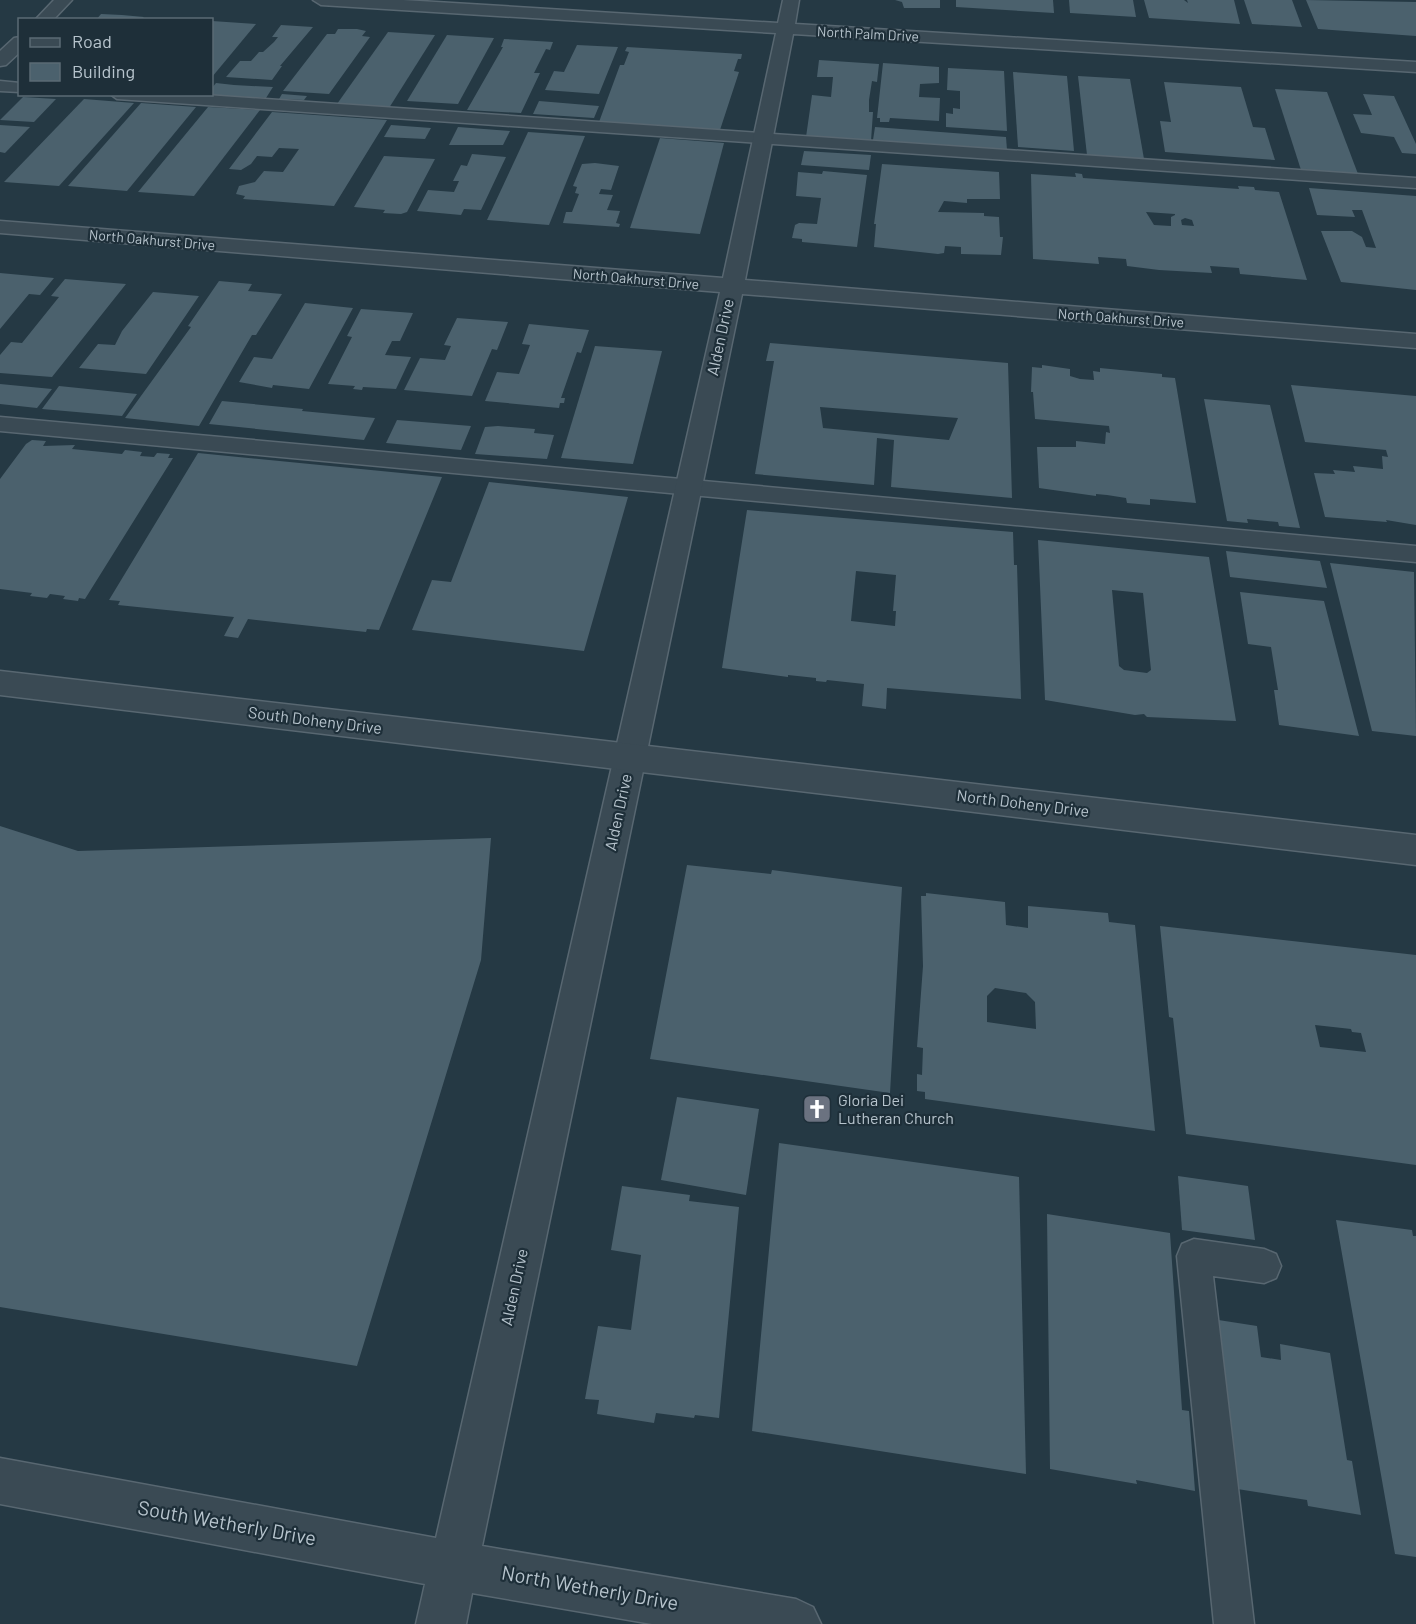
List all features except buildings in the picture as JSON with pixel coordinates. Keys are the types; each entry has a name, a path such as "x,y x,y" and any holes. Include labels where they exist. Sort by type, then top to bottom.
{"street":[{"path":"45,18 64,0"},
{"name":"North Palm Drive","path":"321,0 784,30 1416,66"},
{"name":"Alden Drive","path":"441,1624 764,140 791,0"},
{"path":"0,61 18,44"},
{"name":"North Oakhurst Drive","path":"0,227 1416,341"},
{"name":"South Doheny Drive","path":"0,683 630,757"},
{"name":"North Doheny Drive","path":"630,757 1416,850"},
{"name":"South Wetherly Drive","path":"0,1481 454,1566"},
{"name":"North Wetherly Drive","path":"454,1566 796,1624"}],"lane":[{"path":"0,86 18,88"},
{"path":"145,96 1416,183"},
{"path":"0,424 1416,554"},
{"path":"1234,1624 1194,1256 1264,1266"}],"place":[{"name":"Gloria Dei Lutheran Church","path":"817,1109"}]}
